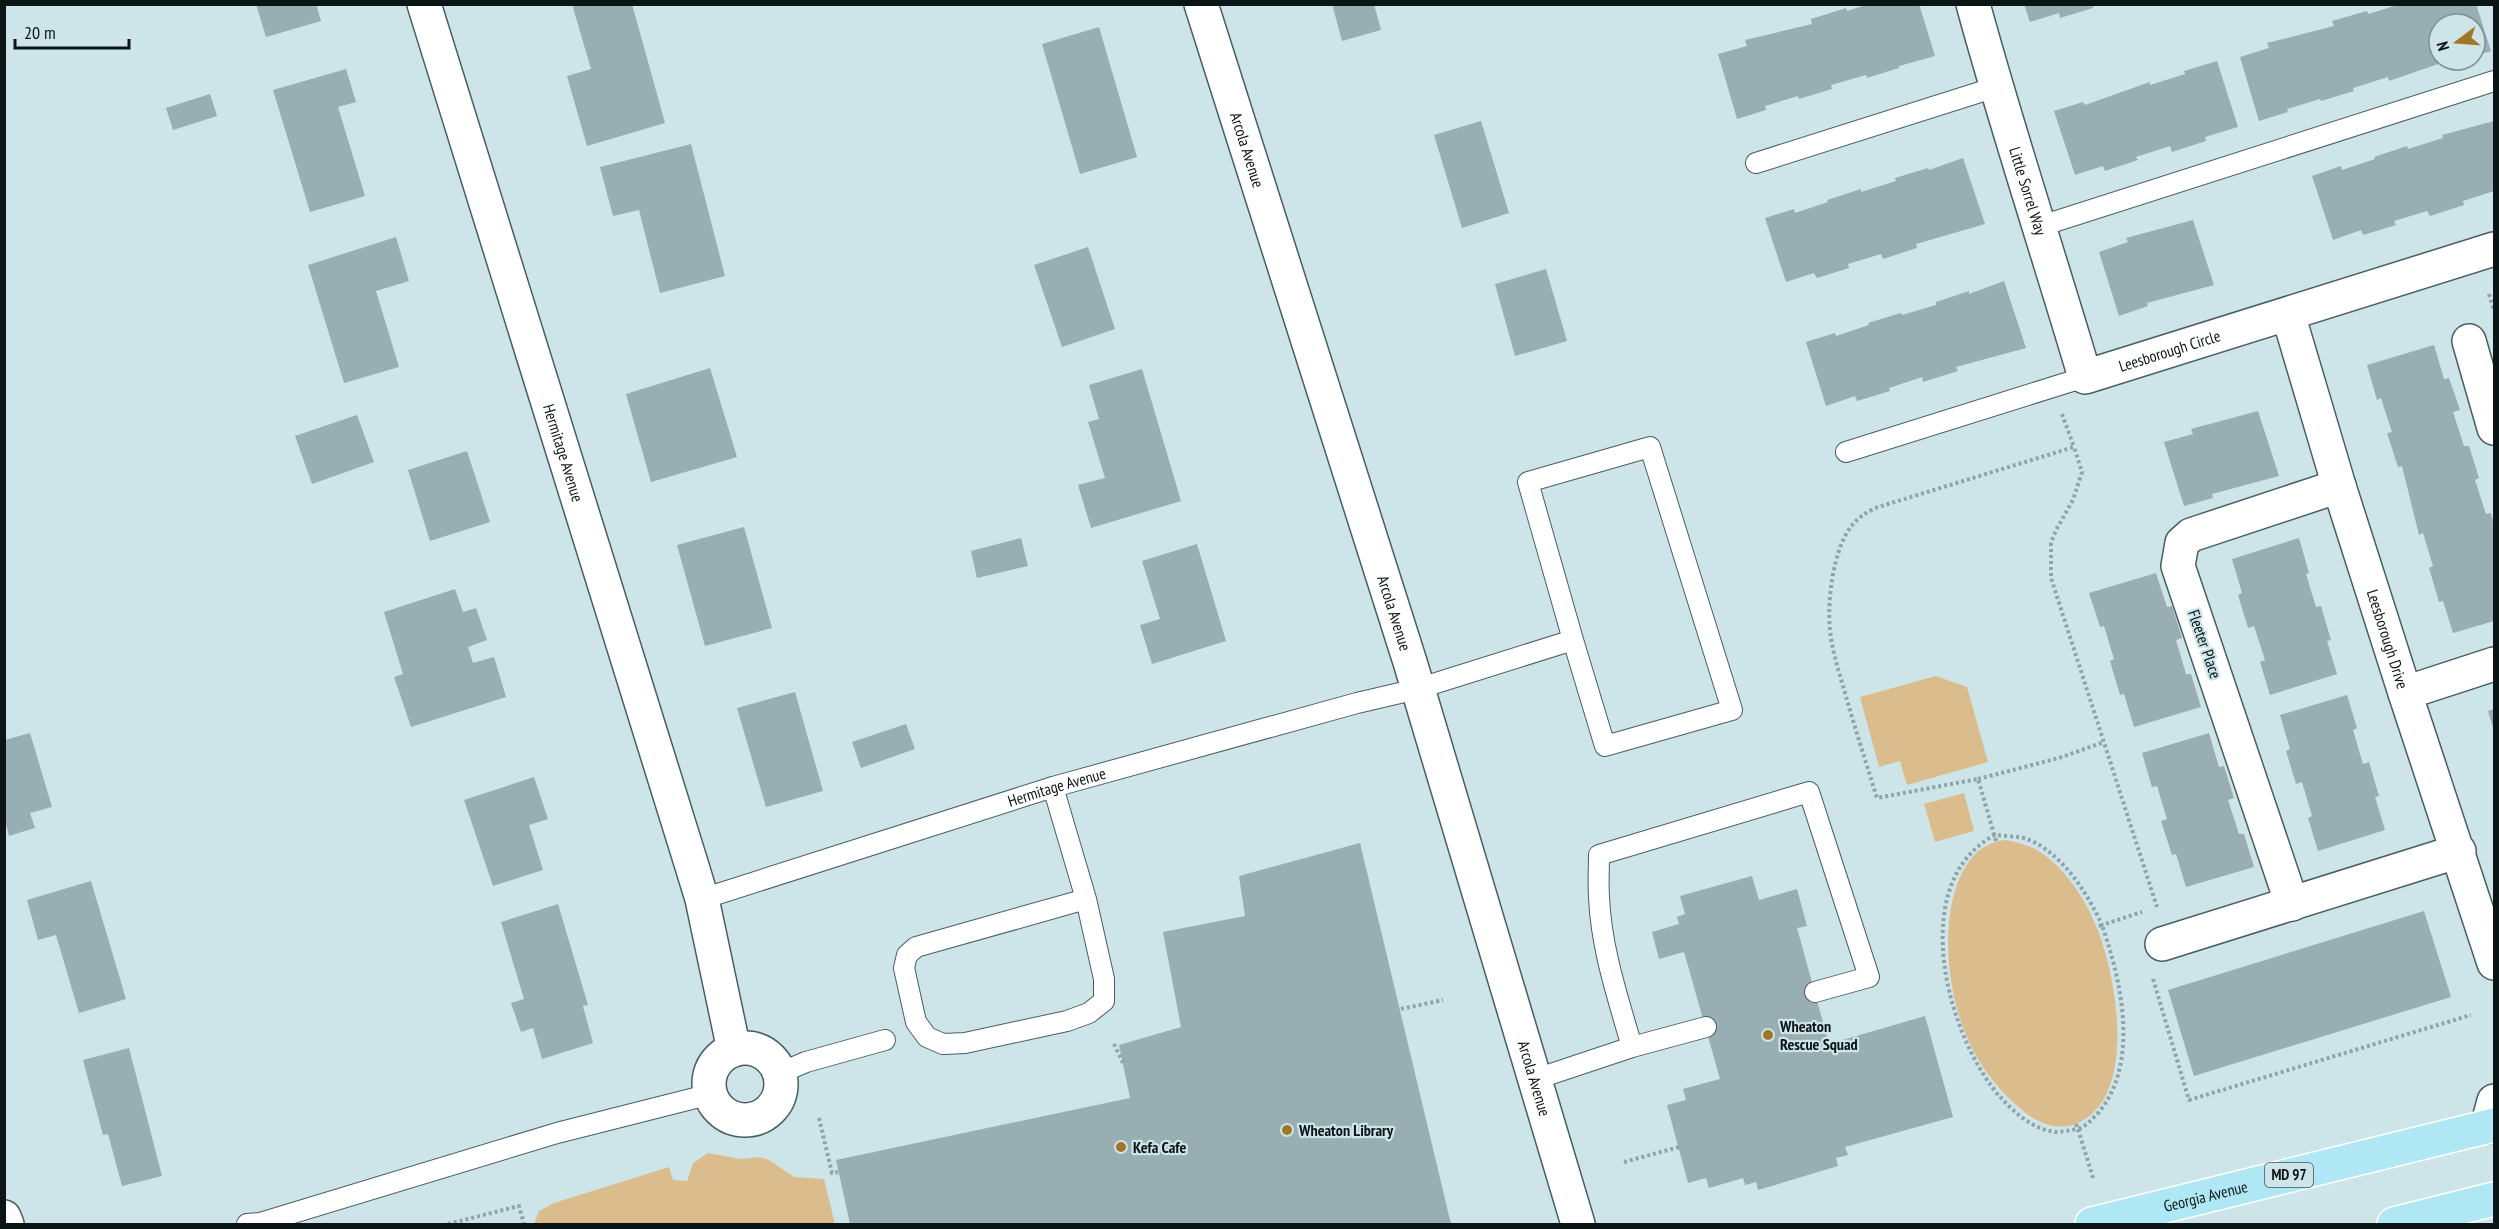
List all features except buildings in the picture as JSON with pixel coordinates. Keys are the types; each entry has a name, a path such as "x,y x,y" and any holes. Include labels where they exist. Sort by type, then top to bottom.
{"main road":[{"name":"Georgia Avenue","path":"2092,1224 2493,1121"},
{"path":"2394,1224 2494,1199"}],"street":[{"name":"Hermitage Avenue","path":"424,4 702,899 734,1050"},
{"name":"Arcola Avenue","path":"1201,4 1417,689 1578,1224"},
{"name":"Little Sorrel Way","path":"1973,4 1996,87 2041,226 2085,376"},
{"name":"Leesborough Circle","path":"2085,376 2494,249"},
{"name":"Leesborough Drive","path":"2288,314 2339,486 2494,963"},
{"path":"2469,341 2494,428"},
{"name":"Fleeter Place","path":"2292,904 2178,566 2182,543 2191,535 2339,486"},
{"path":"2405,693 2494,664"},
{"path":"2149,946 2459,851"},
{"path":"745,1048 757,1050 775,1063 780,1073 779,1096 774,1106 766,1114 756,1119 743,1121 731,1118 720,1111 711,1094 710,1076 714,1065 734,1050 745,1048"},
{"path":"4,1217 7,1224"}],"lane":[{"path":"2041,226 2494,81"},
{"path":"1756,163 1996,87"},
{"name":"Leesborough Circle","path":"1846,452 2085,376"},
{"path":"1650,447 1732,710 1605,746 1573,640 1528,482 1650,447"},
{"name":"Hermitage Avenue","path":"702,899 1053,787 1357,703 1417,689 1573,640"},
{"path":"1053,787 1086,899 1104,979 1104,1001 1089,1013 1067,1021 965,1043 943,1044 927,1036 916,1022 904,968 907,955 916,947 1086,899"},
{"path":"1632,1047 1604,941 1599,898 1599,855 1809,792 1869,977 1815,992"},
{"path":"1536,1079 1632,1047 1706,1027"},
{"path":"780,1073 806,1062 885,1040"},
{"path":"247,1224 260,1223 557,1132 711,1094"}],"path":[{"path":"2490,294 2494,310"},
{"path":"2061,410 2082,472 2073,500 2051,543 2050,573 2157,908"},
{"path":"2074,447 1875,508 1861,516 1851,525 1841,544 1832,585 1830,630 1837,665 1876,798 1978,779 2059,758 2104,742"},
{"path":"1978,779 1996,841"},
{"path":"1995,835 2025,838 2050,854 2072,876 2095,909 2102,925 2119,984 2122,1007 2121,1059 2116,1083 2105,1104 2090,1122 2054,1132 2023,1119 2012,1110 1976,1065 1966,1045 1950,996 1943,949 1948,902 1960,865 1971,852 1995,835"},
{"path":"2096,927 2168,904"},
{"path":"2133,915 2149,946 2190,1100 2471,1015"},
{"path":"1401,1009 1443,1000"},
{"path":"1114,1044 1123,1063"},
{"path":"819,1118 832,1173 838,1172"},
{"path":"2077,1126 2092,1179"},
{"path":"1624,1162 1679,1147"},
{"path":"448,1224 519,1206 524,1224"}],"shaded area":[{"path":"1936,676 1967,687 1988,762 1907,785 1900,761 1879,767 1860,697"},
{"path":"1964,793 1974,831 1935,842 1924,804"},
{"path":"2006,840 2024,844 2036,850 2067,876 2081,896 2097,928 2111,974 2117,1032 2116,1060 2110,1086 2098,1107 2080,1122 2072,1125 2057,1126 2042,1123 2022,1110 1999,1088 1984,1069 1969,1042 1960,1019 1951,983 1948,954 1950,913 1962,873 1973,857 1987,845"},
{"path":"708,1153 741,1159 760,1157 769,1160 794,1177 824,1179 835,1224 534,1224 539,1211 554,1203 669,1167 673,1180 687,1181 693,1163"}],"place":[{"name":"Wheaton Rescue Squad","path":"1768,1035"},
{"name":"Wheaton Library","path":"1287,1130"},
{"name":"Kefa Cafe","path":"1121,1147"}]}
